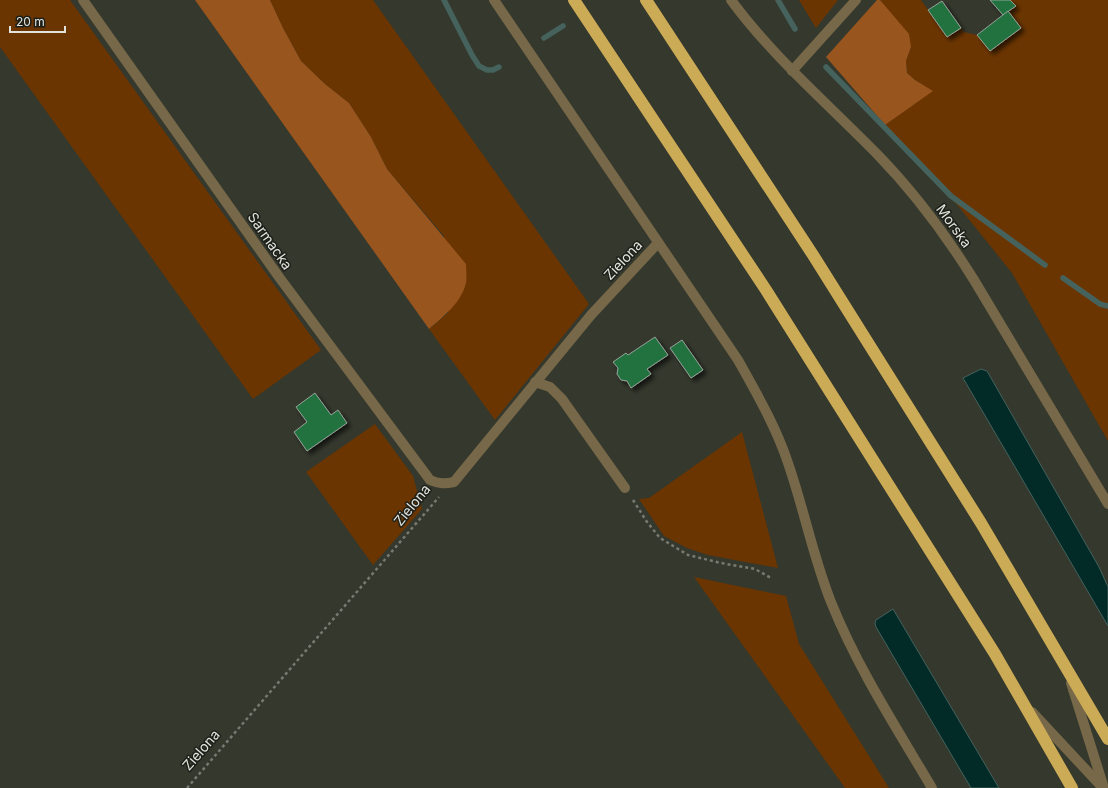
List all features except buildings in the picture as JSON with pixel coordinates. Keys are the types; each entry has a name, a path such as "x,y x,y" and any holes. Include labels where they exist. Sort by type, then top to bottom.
{"highway":[{"path":"574,0 766,290 986,641 1072,788"},
{"path":"646,0 813,254 981,523 1108,738"}],"street":[{"name":"Sarmacka","path":"83,0 279,277 430,480 437,484 446,484"},
{"path":"494,0 738,360 771,421 788,462 822,580 832,604 872,686 932,788"},
{"name":"Morska","path":"731,0 741,14 792,71 886,164 905,185 956,250 1108,504"},
{"path":"792,71 856,0"},
{"name":"Zielona","path":"446,484 454,482 591,315 658,243"},
{"path":"535,382 550,387 562,399 625,488"},
{"path":"1067,669 1103,788"},
{"path":"1022,701 1103,788"}],"path":[{"name":"Zielona","path":"187,788 440,496 446,484"},
{"path":"625,488 646,522 660,538 688,555 755,569 771,578"}],"shaded area":[{"path":"0,0 70,0 321,350 253,399 0,47"},
{"path":"195,0 270,0 301,61 325,84 349,103 371,137 387,169 466,264 466,283 464,290 451,309 429,329"},
{"path":"270,0 373,0 589,304 495,420 429,329 448,313 444,236 387,169 371,137 349,103 325,84 301,61"},
{"path":"799,0 838,0 816,28"},
{"path":"877,0 880,0 909,34 911,47 906,61 907,73 915,80 933,91 885,125 826,57"},
{"path":"880,0 921,0 947,37 961,28 964,32 977,35 990,51 1021,28 1008,11 1016,6 1010,0 1108,0 1108,441 1012,273 959,207 885,125 932,91 907,73 906,61 911,47"},
{"path":"375,424 413,476 422,509 373,565 306,472"},
{"path":"742,432 778,568 708,555 687,548 664,536 639,499 649,498"},
{"path":"694,577 786,596 799,644 889,788 845,788"}],"water":[{"path":"981,369 987,371 1099,567 1108,587 1108,626 963,378"},
{"path":"893,609 999,788 971,788 876,627 876,620"}],"waterway":[{"path":"444,0 479,66 487,70 493,70 499,67"},
{"path":"778,0 795,29"},
{"path":"544,38 563,26"},
{"path":"826,67 951,196 1045,265"},
{"path":"1063,278 1100,304 1108,306"}]}
